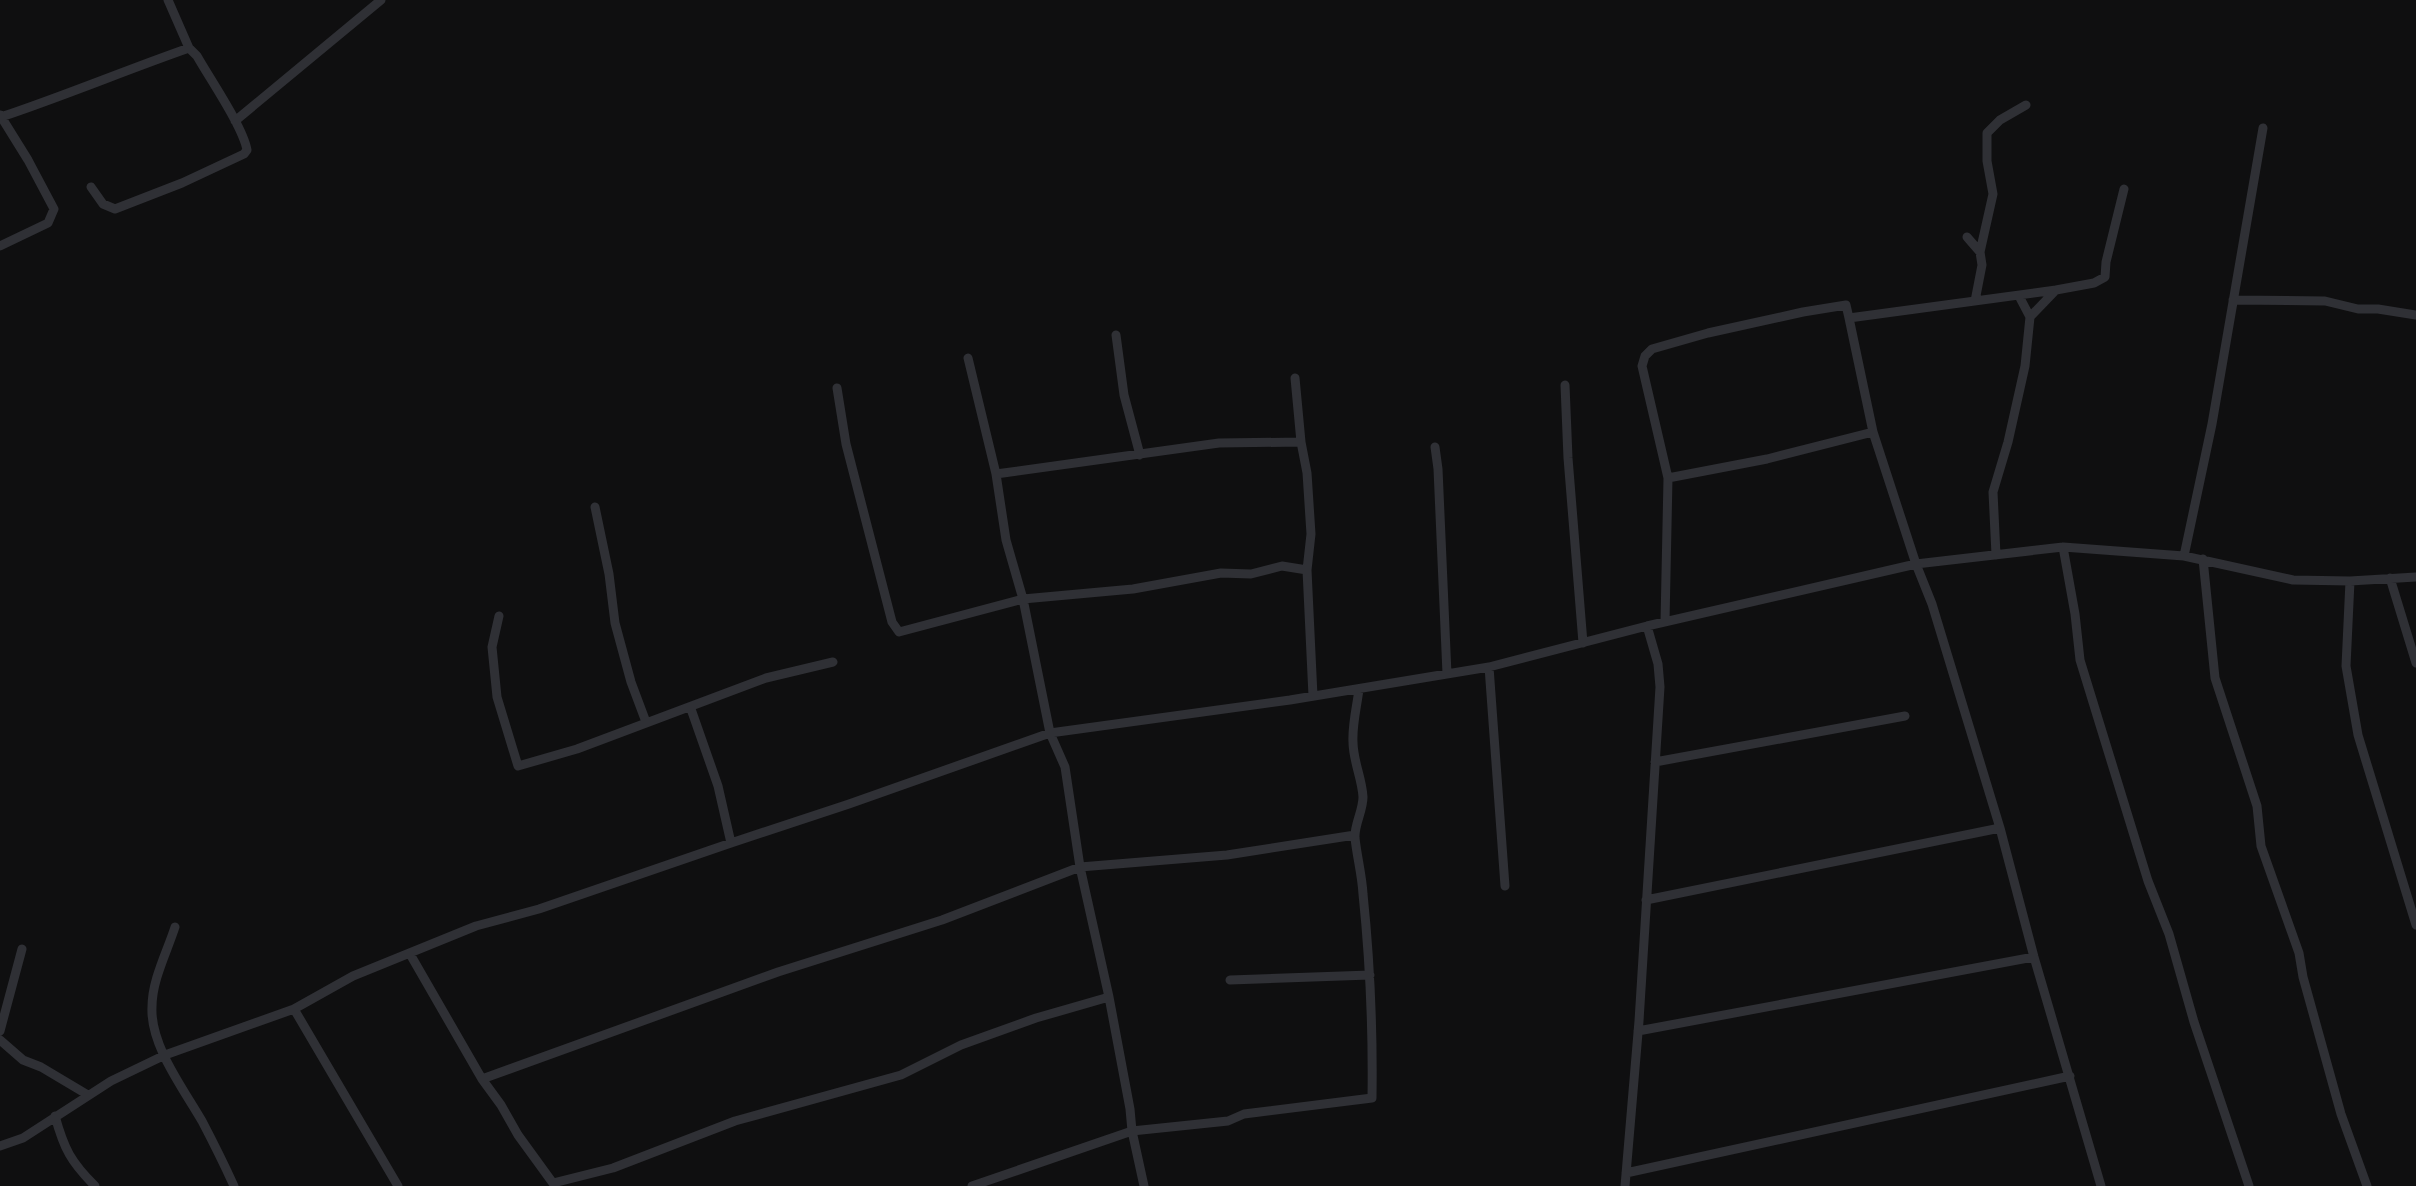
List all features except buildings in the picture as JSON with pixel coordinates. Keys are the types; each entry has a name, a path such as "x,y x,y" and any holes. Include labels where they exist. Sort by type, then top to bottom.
{"street":[{"path":"91,187 103,204 115,209 200,175 244,154 247,150 245,140 197,56 189,48 168,0"},
{"path":"234,121 381,0"},
{"path":"0,246 48,223 54,209 28,160 0,116 55,99 120,72 189,48"},
{"path":"1976,301 1982,266 1980,252 1993,194 1987,161 1987,133 2000,120 2026,105"},
{"path":"2184,556 2212,424 2263,128"},
{"path":"1849,318 2019,296 2094,282 2105,277 2106,262 2124,188"},
{"path":"1967,237 1980,252"},
{"path":"2030,318 2056,290"},
{"path":"1996,554 1993,492 2008,442 2023,375 2030,318 2019,296"},
{"path":"2233,300 2325,301 2358,309 2378,309 2416,315"},
{"path":"1665,622 1668,478 1642,366 1645,356 1652,348 1708,333 1846,305 1872,432 1916,564 1932,604 2000,828 2034,957 2101,1186"},
{"path":"1116,335 1124,395 1140,455"},
{"path":"968,358 996,474 1006,540 1023,599 1050,733 1065,767 1080,867 1109,997 1130,1108 1132,1131 1144,1186"},
{"path":"1295,378 1301,442 1308,473 1311,534 1307,570 1313,696"},
{"path":"1565,385 1568,458 1583,643"},
{"path":"837,388 846,444 892,622 898,632 1023,599 1133,589 1221,573 1251,574 1282,566 1307,570"},
{"path":"1668,478 1767,459 1872,432"},
{"path":"996,474 1219,443 1301,442"},
{"path":"1435,447 1438,470 1447,674"},
{"path":"595,507 609,574 615,623 631,682 646,722"},
{"path":"2064,547 2080,660 2148,881 2169,934 2194,1022 2249,1186"},
{"path":"0,1146 24,1138 88,1095 165,1055 294,1009 353,976 476,926 539,909 849,804 1050,733 1313,696 1489,667 1647,626 1916,564 1996,554 2064,547 2184,556 2293,580 2350,581 2416,577"},
{"path":"2203,559 2215,678 2257,806 2262,846 2299,953 2303,977 2341,1114 2367,1186"},
{"path":"2390,578 2416,663"},
{"path":"2350,581 2346,666 2358,735 2416,925"},
{"path":"499,616 492,646 497,696 518,766 577,749 646,722 691,708 716,696 766,678 833,662"},
{"path":"1625,1186 1638,1031 1660,687 1658,664 1647,626"},
{"path":"1489,667 1505,886"},
{"path":"972,1186 1132,1131 1228,1121 1244,1114 1372,1098 1373,1035 1370,975 1363,893 1355,835 1361,817 1363,800 1361,776 1356,764 1352,742 1359,689"},
{"path":"691,708 718,786 731,843"},
{"path":"1655,762 1905,716"},
{"path":"1646,900 2000,828"},
{"path":"482,1079 778,972 942,920 1080,867 1227,855 1355,835"},
{"path":"175,927 155,986 152,1021 156,1038 219,1154 234,1186"},
{"path":"0,1031 22,949"},
{"path":"410,954 482,1079 501,1105 518,1135 554,1185 613,1168 735,1121 901,1075 961,1045 1036,1018 1109,997"},
{"path":"1638,1031 2034,957"},
{"path":"1230,980 1370,975"},
{"path":"294,1009 398,1186"},
{"path":"0,1040 23,1060 41,1067 88,1095"},
{"path":"1626,1173 2070,1076"},
{"path":"55,1116 63,1146 78,1169 95,1186"}]}
